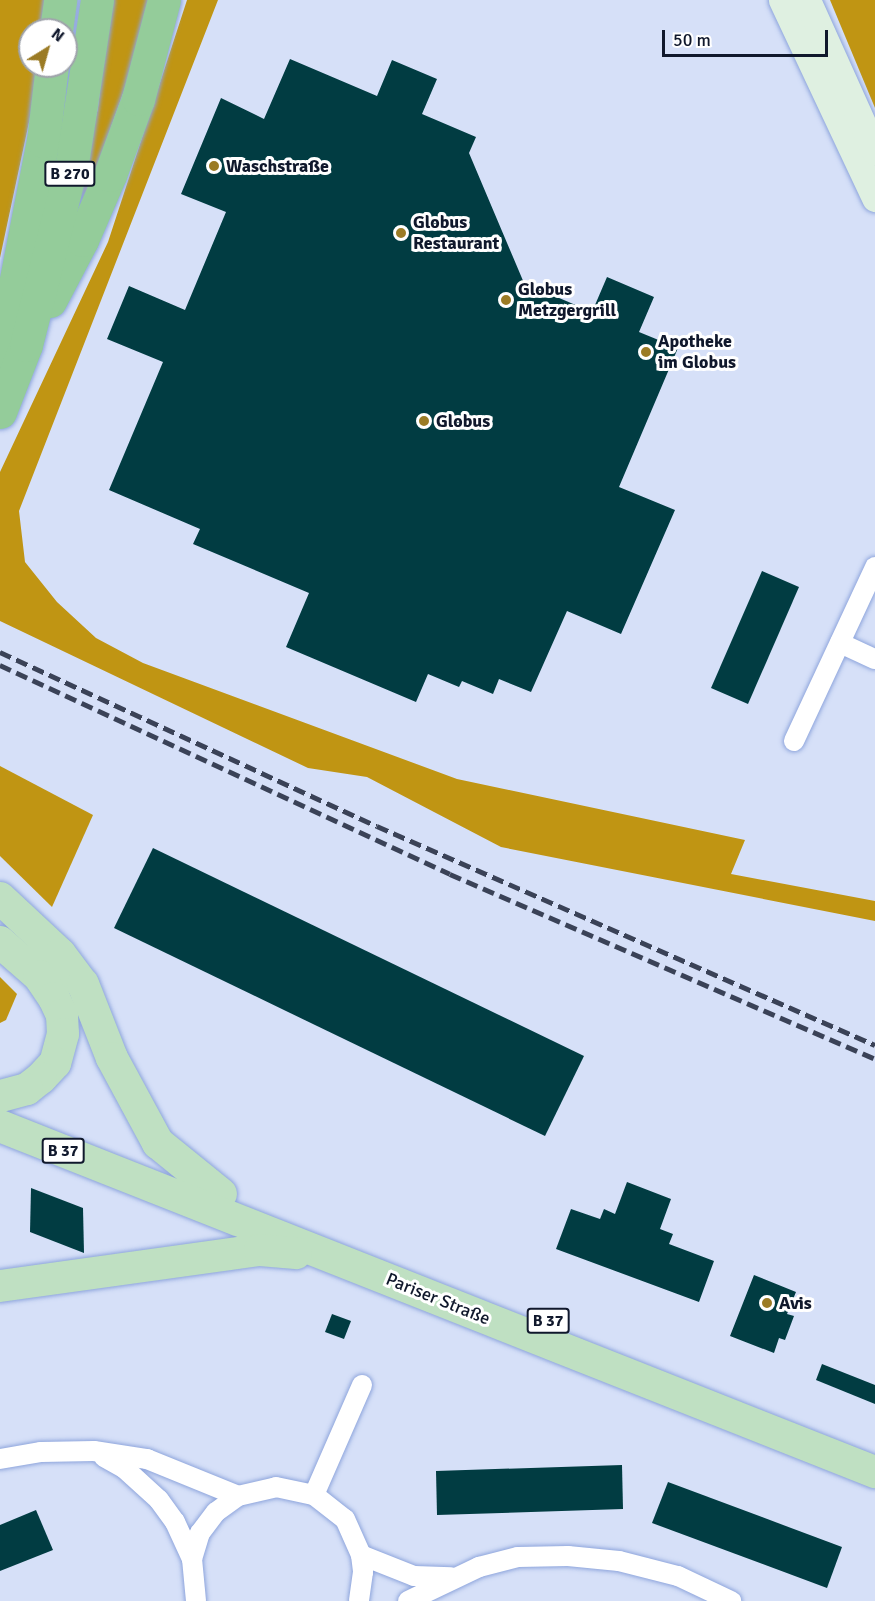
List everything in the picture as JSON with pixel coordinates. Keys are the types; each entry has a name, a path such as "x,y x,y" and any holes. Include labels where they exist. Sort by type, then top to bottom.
{"highway":[{"path":"58,18 60,0"},
{"name":"B 270","path":"0,412 13,350 72,163 97,0"},
{"path":"13,350 82,240 110,175 138,99 165,0"},
{"name":"B 270","path":"13,350 24,243 50,78"}],"main road":[{"path":"0,898 60,954 83,984 117,1069 158,1143 221,1194"},
{"path":"0,942 39,976 62,1015 63,1034 55,1063 41,1078 27,1089 0,1096"},
{"name":"Pariser Straße","path":"0,1106 875,1449"},
{"name":"Pariser Straße","path":"0,1126 875,1472"},
{"path":"0,1286 260,1250 342,1262"}],"street":[{"path":"782,0 873,196"},
{"path":"807,0 875,151"},
{"path":"794,741 875,567"},
{"path":"840,643 875,659"},
{"path":"314,1495 362,1384"},
{"path":"0,1459 41,1452 94,1451 147,1459 238,1496"},
{"path":"94,1451 124,1468 159,1500 175,1522 192,1559 196,1601"},
{"path":"192,1559 200,1533 216,1512 238,1496 276,1487 314,1495 345,1520 362,1555 363,1572 359,1601"},
{"path":"362,1555 414,1576 456,1577"},
{"path":"408,1601 456,1577 518,1557 568,1556 619,1561 678,1576 731,1601"}],"shaded area":[{"path":"0,0 45,0 44,18 18,18 18,78 38,78 0,258"},
{"path":"110,0 156,0 64,260 98,108"},
{"path":"187,0 218,0 19,511 25,562 57,602 96,638 143,663 457,779 745,840 731,874 875,901 875,921 501,847 367,777 308,768 0,621 0,472 108,242"},
{"path":"830,0 875,0 875,108"},
{"path":"0,766 93,815 52,907 0,856"},
{"path":"0,977 17,994 6,1020 0,1023"}],"building":[{"path":"290,59 377,96 392,60 437,79 422,114 476,137 469,153 524,283 592,312 607,277 654,297 639,332 678,348 619,487 675,510 621,634 567,611 531,692 499,679 493,694 462,681 459,687 428,674 416,702 286,647 309,593 193,544 200,529 109,490 163,362 107,339 129,286 185,310 226,212 181,194 221,98 264,119"},
{"path":"762,571 799,587 748,704 711,688"},
{"path":"153,848 584,1056 545,1136 114,928"},
{"path":"627,1182 671,1199 660,1229 673,1234 669,1244 714,1261 699,1302 556,1249 571,1209 600,1219 604,1209 615,1214"},
{"path":"31,1188 83,1208 84,1253 30,1232"},
{"name":"Avis","path":"754,1275 796,1292 787,1314 794,1316 785,1340 779,1338 774,1353 730,1336"},
{"path":"332,1314 351,1321 344,1339 325,1332"},
{"path":"822,1364 875,1385 875,1404 816,1380"},
{"path":"622,1465 623,1509 437,1515 436,1471"},
{"path":"668,1482 842,1547 827,1588 652,1523"},
{"path":"36,1510 53,1550 0,1571 0,1525"}],"railway":[{"path":"0,652 377,826 875,1045"},
{"path":"0,665 450,874 875,1059"}],"place":[{"name":"Waschstraße","path":"214,166"},
{"name":"Globus Restaurant","path":"401,233"},
{"name":"Globus Metzgergrill","path":"506,300"},
{"name":"Apotheke im Globus","path":"646,352"},
{"name":"Globus","path":"424,421"},
{"name":"Avis","path":"767,1303"}]}
